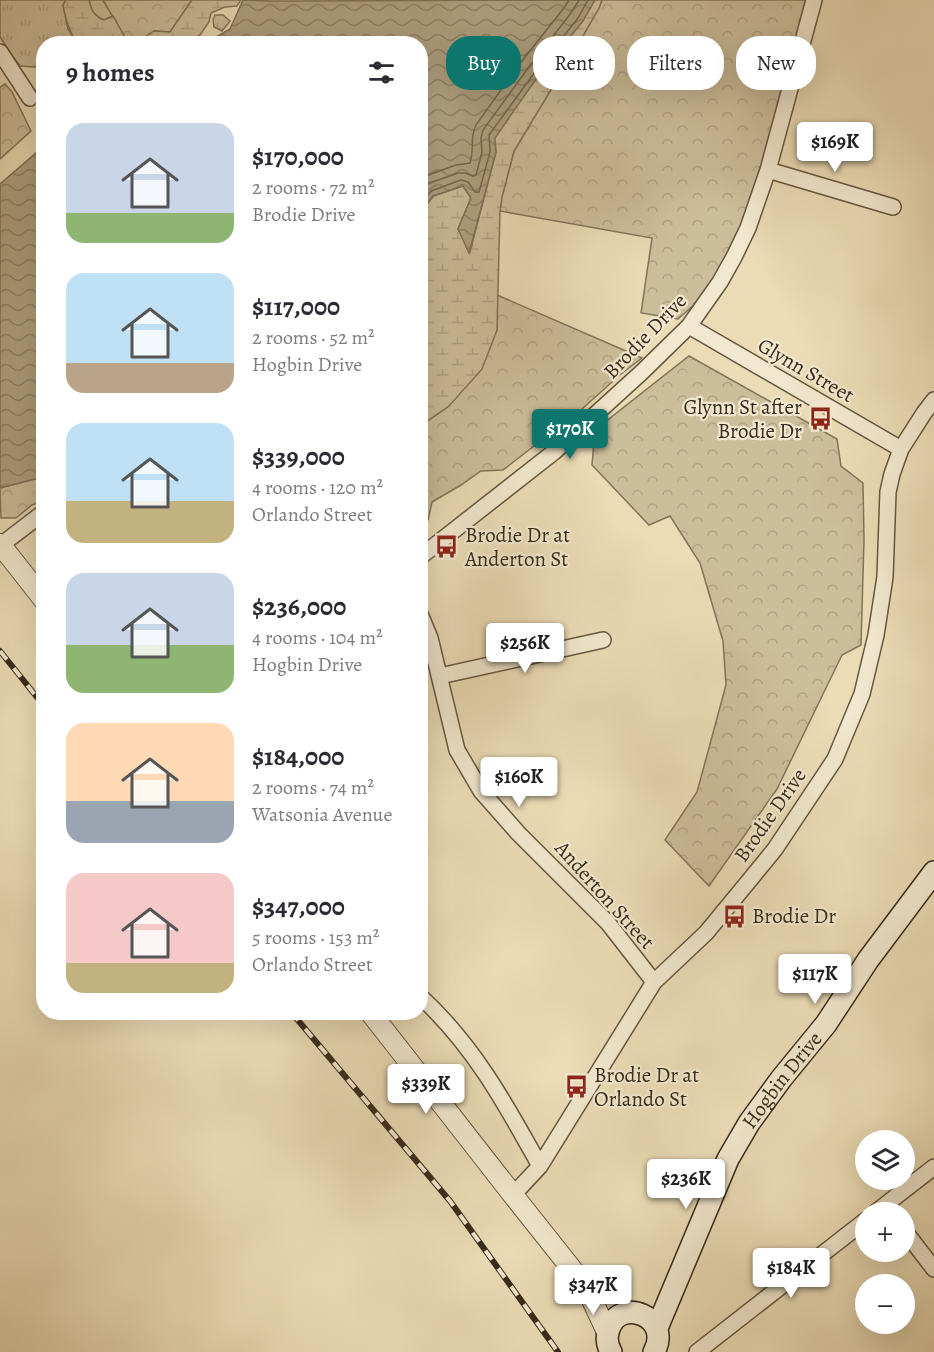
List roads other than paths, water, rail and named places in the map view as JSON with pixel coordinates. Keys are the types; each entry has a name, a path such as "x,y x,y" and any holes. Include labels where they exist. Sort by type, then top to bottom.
{"main road":[{"name":"Hogbin Drive","path":"655,1351 658,1343 657,1328 728,1159 749,1123 781,1078 826,1024 868,960 934,872"},
{"name":"Hogbin Drive","path":"609,1346 610,1325 616,1318 629,1313 680,1275"},
{"path":"629,1313 648,1318 657,1328"}],"street":[{"name":"Brodie Drive","path":"428,551 554,452 689,326 720,282 748,228 768,170 814,0"},
{"path":"0,52 30,98"},
{"path":"768,170 893,207"},
{"name":"Glynn Street","path":"689,326 902,449"},
{"name":"Brodie Drive","path":"513,1195 540,1166 654,982 705,933 775,849 835,759 862,694 876,635 885,577 888,492 892,474 902,449 934,400"},
{"path":"36,520 3,551 36,590"},
{"name":"Anderton Street","path":"428,633 457,750 481,791 518,833 608,923 654,982"},
{"path":"440,676 603,640"},
{"path":"428,1003 442,1016 472,1053 499,1093 540,1166"},
{"path":"376,1020 586,1287 609,1346"},
{"path":"893,1202 934,1167"},
{"path":"697,1352 855,1229"},
{"path":"915,1244 934,1269"},
{"path":"586,1287 629,1313"}],"water":[{"path":"243,0 595,0 571,36 533,36 533,83 495,138 496,152 469,253 458,229 471,198 463,186 433,196 428,203 428,36 218,36 230,29"},
{"path":"36,153 36,479 0,488 0,184"}],"railway":[{"path":"0,651 36,696"},
{"path":"298,1020 450,1201 558,1352"}],"place":[{"name":"Glynn St after Brodie Dr","path":"820,419"},
{"name":"Brodie Dr at Anderton St","path":"447,547"},
{"name":"Brodie Dr","path":"734,916"},
{"name":"Brodie Dr at Orlando St","path":"576,1087"}]}
